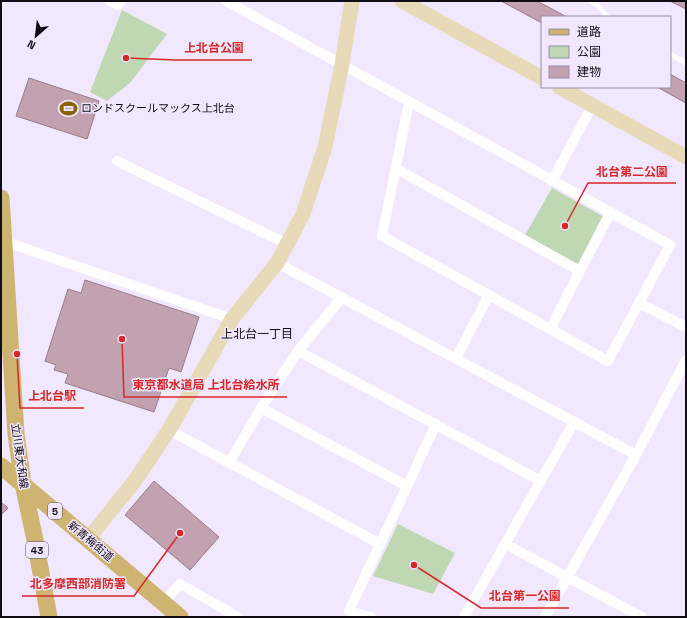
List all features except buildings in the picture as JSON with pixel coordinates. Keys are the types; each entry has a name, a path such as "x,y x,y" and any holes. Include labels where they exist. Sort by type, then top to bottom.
{"main road":[{"name":"立川東大和線","path":"1,198 16,428 23,484 49,617"},
{"path":"1,438 16,428"},
{"name":"新青梅街道","path":"1,466 180,617"}],"street":[{"path":"110,1 118,5 121,1"},
{"path":"226,1 670,245 608,361 382,236 409,102"},
{"path":"88,539 134,482 168,430 232,319 277,263 303,214 325,147 342,64 352,1"},
{"path":"402,1 541,77"},
{"path":"560,88 686,157"},
{"path":"552,181 592,106"},
{"path":"117,161 287,244"},
{"path":"395,168 580,271"},
{"path":"550,329 610,213"},
{"path":"3,241 232,319"},
{"path":"277,263 636,455"},
{"path":"456,358 489,295"},
{"path":"229,463 261,408 298,351 342,297"},
{"path":"639,303 686,327"},
{"path":"298,351 541,480"},
{"path":"545,617 636,455 686,360"},
{"path":"261,408 407,486"},
{"path":"464,617 574,422"},
{"path":"371,617 348,614 436,424"},
{"path":"168,430 380,544"},
{"path":"505,544 642,617"},
{"path":"163,603 180,584 238,617"}],"lane":[{"path":"590,1 598,3 607,16"},
{"path":"671,55 686,63"}],"green space":[{"path":"122,10 167,34 130,83 107,101 90,92"},
{"path":"552,188 604,217 578,265 525,235"},
{"path":"398,524 455,553 433,594 373,576"}],"place":[{"name":"上北台公園","path":"126,58"},
{"name":"ロンドスクールマックス上北台","path":"68,108"},
{"name":"北台第二公園","path":"565,226"},
{"name":"東京都水道局 上北台給水所","path":"122,339"},
{"name":"上北台駅","path":"17,354"},
{"name":"北多摩西部消防署","path":"180,533"},
{"name":"北台第一公園","path":"414,565"}],"district":[{"name":"上北台一丁目","path":"257,334"}]}
